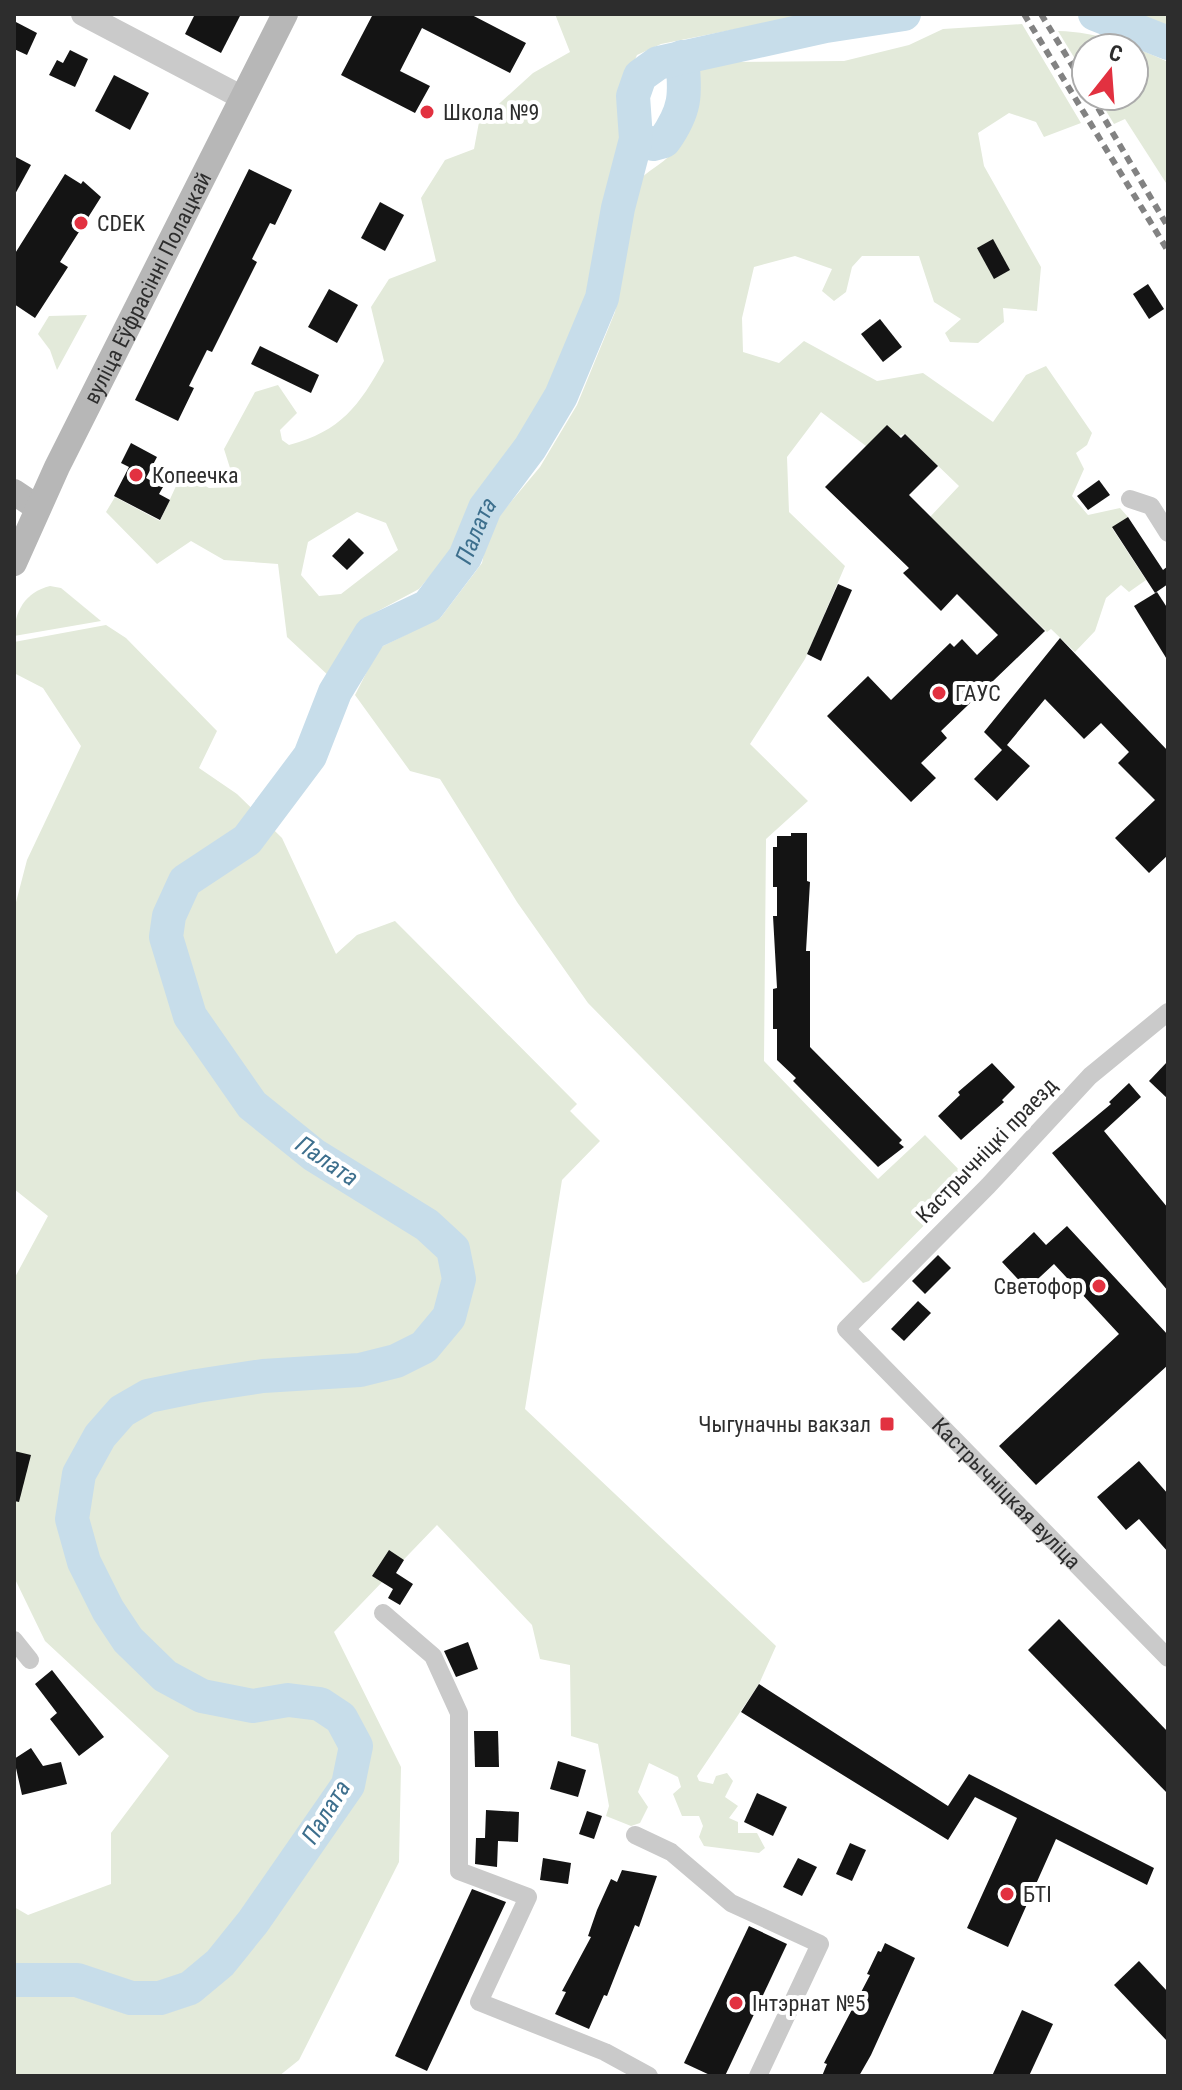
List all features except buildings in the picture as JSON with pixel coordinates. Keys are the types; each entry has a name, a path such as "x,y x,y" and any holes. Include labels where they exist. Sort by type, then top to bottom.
{"main road":[{"name":"вуліца Еўфрасінні Полацкай","path":"14,563 38,508 285,14"},
{"path":"14,492 38,508"}],"street":[{"path":"83,14 241,97"},
{"path":"1130,499 1151,506 1168,533"},
{"name":"Кастрычніцкі праезд","path":"846,1329 988,1186 1090,1076 1168,1012"},
{"name":"Кастрычніцкая вуліца","path":"846,1329 1168,1658"},
{"path":"383,1613 433,1656 459,1713 459,1871 528,1897 479,2002 605,2052 649,2076"},
{"path":"14,1640 30,1660"},
{"path":"635,1835 671,1852 731,1903 820,1944 758,2076"}],"green space":[{"path":"555,14 811,14 661,44 637,55 620,93 631,136 611,178 599,258 589,294 548,389 518,441 472,500 453,549 419,589 363,619 330,677 287,637 278,564 224,560 191,541 157,564 106,512 115,497 160,521 182,473 209,488 236,487 224,449 255,392 278,385 297,413 280,430 282,440 289,445 322,432 347,415 384,361 371,307 389,279 436,261 421,198 445,160 474,149 479,122 533,73 570,52","holes":["357,512 386,523 398,550 341,594 319,596 301,575 308,542"]},
{"path":"1125,14 1168,14 1168,32"},
{"path":"1022,24 1070,105 1070,112 1074,112 1081,123 1044,137 1036,122 1009,113 978,133 984,166 1041,267 1037,311 1003,308 1004,322 978,343 950,342 945,333 961,319 934,302 919,256 862,256 852,267 846,292 834,301 822,291 832,269 795,256 754,267 742,318 743,352 779,363 804,341 877,381 923,373 993,422 1026,375 1046,366 1092,433 1087,445 1076,453 1084,469 1072,496 1088,515 1120,508 1128,517 1112,528 1146,580 1129,592 1121,585 1106,598 1095,631 1075,652 1051,629 1047,632 930,517 959,486 905,434 866,446 821,412 787,457 789,512 845,566 805,659 750,744 808,801 766,839 764,1061 878,1179 925,1135 969,1180 869,1281 863,1283 588,1003 517,902 440,779 410,771 355,695 379,648 441,617 482,563 489,528 540,467 577,405 615,312 637,183 667,158 684,135 693,104 694,70 728,62 844,61 909,45 943,29"},
{"path":"1058,31 1070,32 1070,51"},
{"path":"1150,54 1168,62 1168,186 1125,119 1114,124 1107,112 1150,112"},
{"path":"87,315 57,370 50,350 38,334 49,316"},
{"path":"50,586 61,588 101,621 14,636 16,619 23,604 34,593"},
{"path":"106,625 126,638 217,731 199,768 237,794 282,838 336,954 357,935 395,921 577,1104 570,1111 600,1141 562,1180 525,1409 776,1646 759,1684 697,1776 699,1781 713,1784 716,1776 727,1773 733,1781 725,1797 738,1806 729,1818 738,1822 738,1833 757,1833 765,1848 759,1853 704,1846 699,1837 703,1826 699,1816 682,1816 673,1794 681,1787 678,1777 649,1763 638,1792 648,1807 640,1823 631,1826 606,1816 609,1806 598,1744 571,1736 570,1665 540,1659 532,1625 437,1525 334,1632 401,1767 399,1862 299,2060 279,2076 14,2076 14,1907 28,1915 111,1884 111,1833 169,1756 45,1641 14,1577 14,1279 48,1216 14,1189 14,910 27,860 81,746 43,688 14,673 14,642"}],"waterway":[{"path":"834,25 838,14"},
{"name":"Палата","path":"14,1980 77,1980 131,1998 160,1998 190,1988 220,1963 253,1922 348,1785 356,1746 341,1718 320,1704 288,1700 253,1706 202,1696 165,1676 128,1640 108,1610 84,1562 72,1519 79,1474 100,1436 122,1411 148,1396 263,1376 360,1370 396,1361 424,1347 449,1317 459,1279 453,1249 427,1225 314,1155 252,1105 190,1016 166,937 169,916 185,881 247,840 310,756 335,692 371,633 428,606 465,557 485,508 530,448 561,396 602,298 618,208 636,139 633,96 640,76 658,63 826,26 904,14"},
{"name":"Палата","path":"1095,14 1168,43"},
{"path":"636,139 653,144 664,141 677,120 683,102 682,57"}],"railway":[{"path":"1024,14 1168,251"},
{"path":"1041,14 1070,62"},
{"path":"1100,112 1168,227"}],"place":[{"name":"Школа №9","path":"427,112"},
{"name":"CDEK","path":"81,223"},
{"name":"Копеечка","path":"136,475"},
{"name":"ГАУС","path":"939,693"},
{"name":"Светофор","path":"1099,1286"},
{"name":"Чыгуначны вакзал","path":"887,1424"},
{"name":"БТІ","path":"1007,1894"},
{"name":"Інтэрнат №5","path":"736,2003"}]}
